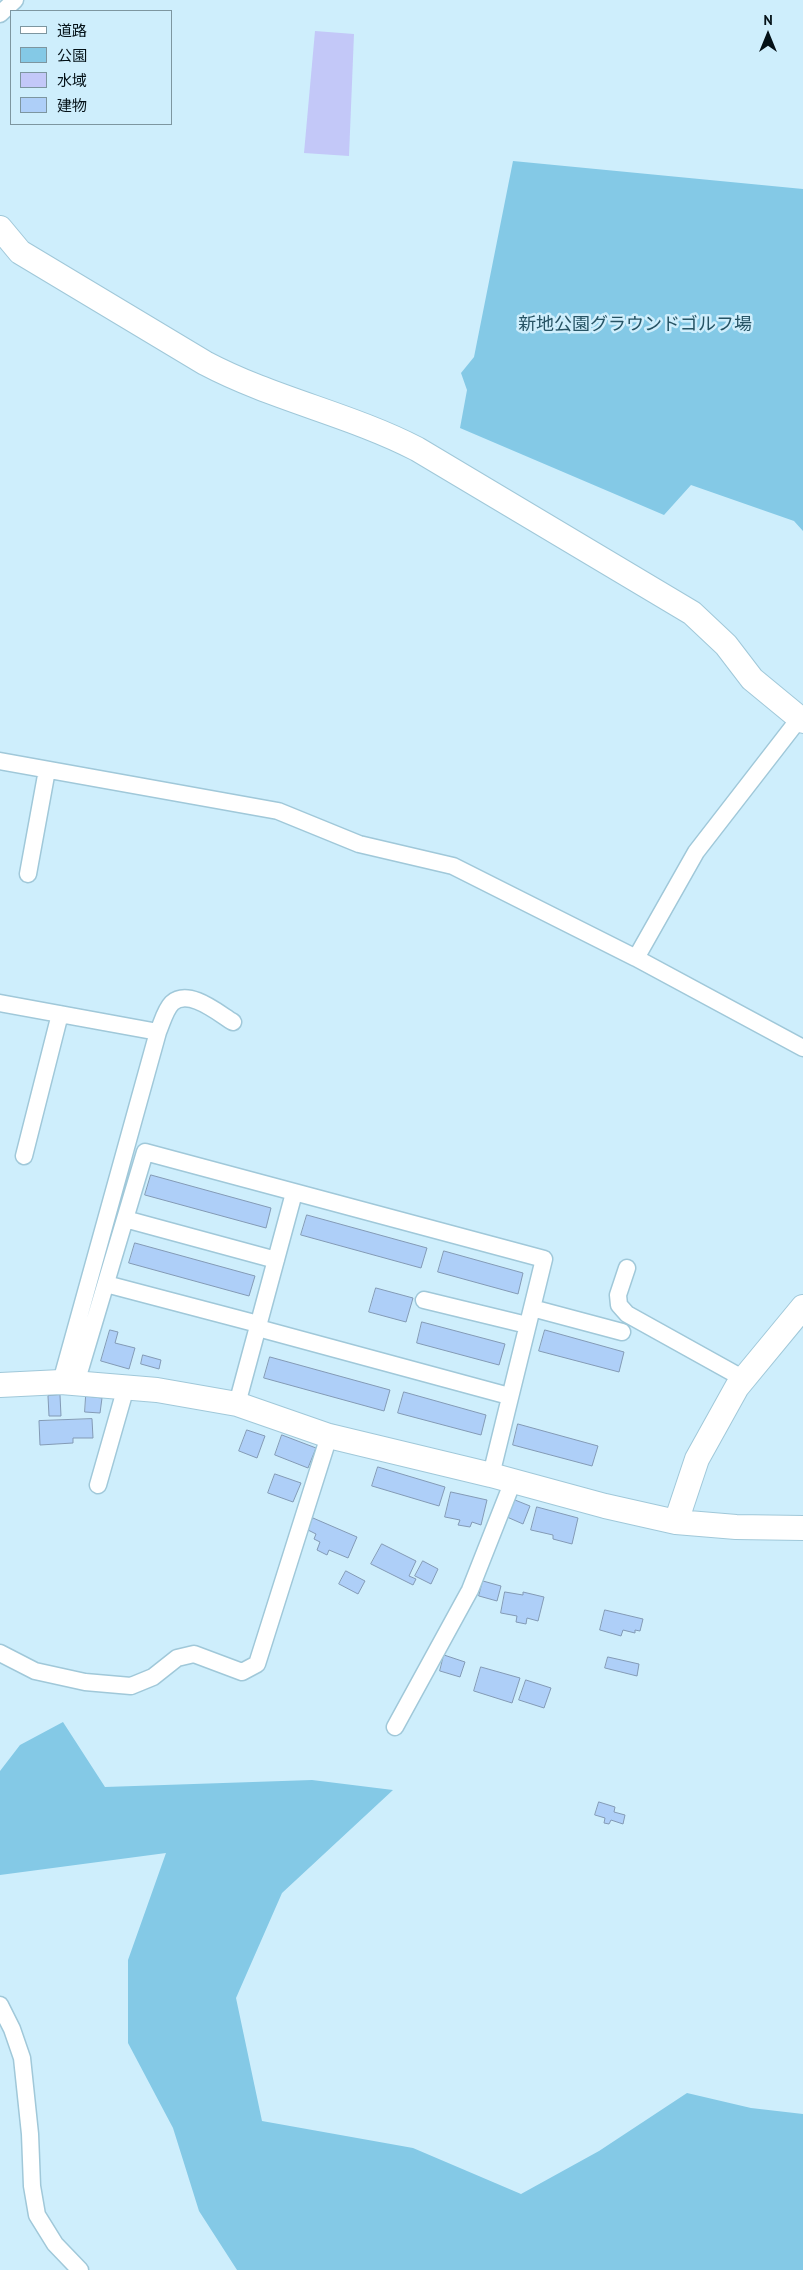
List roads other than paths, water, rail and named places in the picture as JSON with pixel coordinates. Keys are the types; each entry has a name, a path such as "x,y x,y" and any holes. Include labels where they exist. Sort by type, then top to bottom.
{"street":[{"path":"0,14 15,0"},
{"path":"0,228 20,252 230,377 385,432 418,449 692,613 726,645 752,680 801,720 696,852 636,958"},
{"path":"0,761 278,811 358,844 453,866 636,958 803,1048"},
{"path":"28,874 47,770"},
{"path":"68,1382 158,1032 165,1014 173,1003 187,998 200,1002 233,1022"},
{"path":"0,1003 158,1032"},
{"path":"24,1156 60,1014"},
{"path":"68,1382 106,1284 144,1152 544,1259 509,1396 502,1478 470,1590 395,1727"},
{"path":"237,1404 294,1193"},
{"path":"125,1219 276,1260"},
{"path":"626,1268 618,1295 619,1305 627,1314 744,1378"},
{"path":"106,1284 509,1396"},
{"path":"424,1300 527,1325"},
{"path":"676,1522 696,1459 737,1387 803,1307"},
{"path":"532,1308 622,1332"},
{"path":"0,1385 68,1382 157,1390 237,1404 329,1436 502,1478 605,1506 676,1522 803,1528"},
{"path":"98,1485 126,1387"},
{"path":"0,1652 35,1671 85,1682 131,1686 153,1677 177,1658 194,1654 242,1672 257,1664 329,1436"},
{"path":"0,2005 12,2029 22,2058 32,2186 37,2215 55,2244 80,2270"}],"water":[{"path":"315,31 354,34 349,156 304,153"}],"park label":[{"name":"新地公園グラウンドゴルフ場","path":"635,325"}]}
